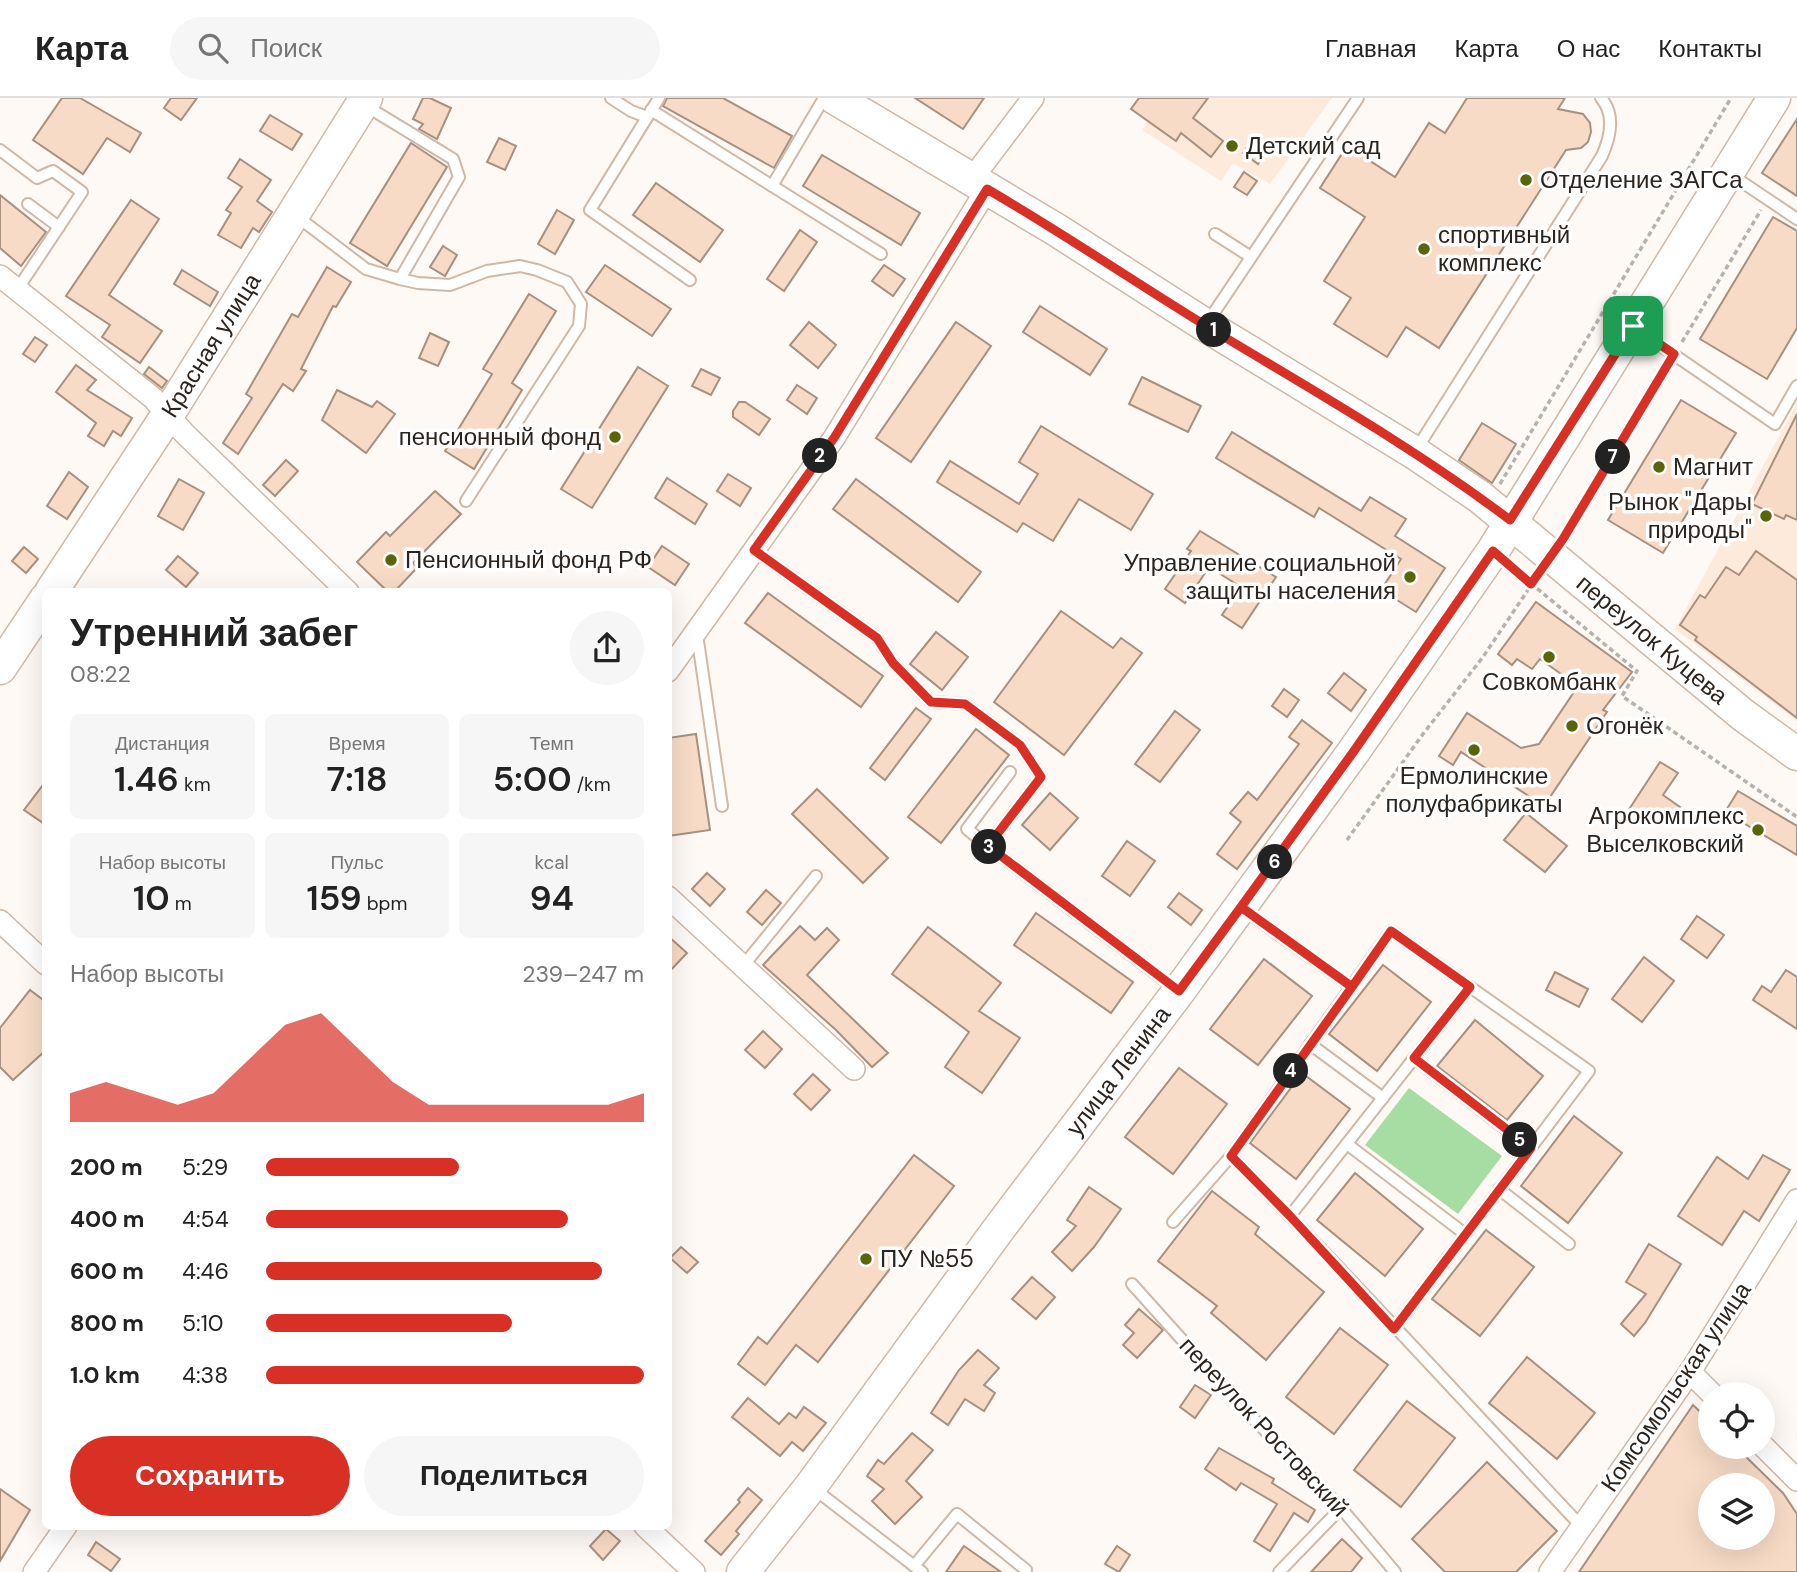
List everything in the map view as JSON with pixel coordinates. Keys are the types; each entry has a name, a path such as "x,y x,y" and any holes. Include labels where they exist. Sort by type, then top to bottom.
{"street":[{"name":"переулок Куцева","path":"835,98 1055,229 1205,325 1415,453 1499,511 1743,715 1797,754"},
{"name":"улица Ленина","path":"743,1572 811,1486 1354,751 1493,551 1499,511 1633,326 1774,98"},
{"path":"672,665 834,438 1026,100"},
{"name":"Красная улица","path":"54,588 167,415 364,101"},
{"path":"0,276 153,398 167,415 344,588"},
{"path":"0,668 42,606"},
{"path":"672,901 854,1069"},
{"path":"0,921 42,960"},
{"name":"Комсомольская улица","path":"1550,1572 1690,1372 1797,1200"},
{"path":"1690,1372 1700,1382"},
{"path":"1775,1458 1797,1480"},
{"path":"34,1572 63,1530"},
{"path":"649,1530 694,1572"}],"lane":[{"path":"611,98 631,111 649,113 881,254"},
{"path":"659,98 590,210 690,280"},
{"path":"772,186 824,98"},
{"path":"1205,325 1358,98"},
{"path":"1415,453 1602,156 1609,139 1610,120 1607,104 1601,98"},
{"path":"364,101 453,159 459,177 400,279"},
{"path":"0,150 37,178 53,171 82,192 18,290"},
{"path":"1728,173 1797,219"},
{"path":"28,204 59,226"},
{"path":"293,214 366,269 418,283 450,285 487,271 520,266 567,282 581,304 579,326 466,501"},
{"path":"1215,233 1251,257"},
{"path":"1633,326 1775,424 1797,386"},
{"path":"754,550 877,638 893,663 931,702 965,704 1020,745 1041,777 988,846"},
{"path":"697,631 722,806"},
{"path":"1010,772 967,829 1179,991"},
{"path":"743,966 816,876"},
{"path":"1241,907 1352,987"},
{"path":"1173,1222 1231,1156 1391,931 1589,1071 1394,1329"},
{"path":"1290,1216 1470,987"},
{"path":"1310,1044 1383,1098"},
{"path":"1414,1058 1531,1148"},
{"path":"1347,1144 1465,1234"},
{"path":"1231,1156 1582,1527"},
{"path":"1499,1189 1569,1244"},
{"name":"переулок Ростовский","path":"1132,1284 1246,1411 1341,1508 1395,1572"},
{"path":"811,1486 918,1569 957,1514 1026,1570"},
{"path":"1279,1572 1341,1508"}],"path":[{"path":"1499,511 1731,98"},
{"path":"1347,840 1423,734 1483,657 1552,555 1768,200"},
{"path":"1493,551 1637,671 1622,696 1797,817"}],"shaded area":[{"name":"Детский сад","path":"1166,98 1332,98 1270,184 1233,163 1221,181 1142,130"},
{"name":"Рынок \"Дары природы\"","path":"1797,403 1797,721 1675,629"}],"green space":[{"path":"1409,1088 1502,1156 1458,1214 1365,1145"}],"building":[{"path":"62,98 80,98 141,133 130,152 107,138 83,174 33,140"},
{"path":"171,98 197,98 181,120 164,108"},
{"path":"423,98 430,98 451,108 437,139 419,129 423,124 413,119"},
{"path":"667,98 723,98 792,136 774,168 663,106"},
{"path":"915,98 984,98 963,129"},
{"path":"1139,98 1208,98 1193,118 1223,141 1211,157 1181,133 1176,141 1131,109"},
{"name":"спортивный комплекс","path":"1467,98 1565,98 1558,109 1583,114 1590,123 1588,142 1581,148 1566,150 1439,348 1406,327 1387,357 1334,324 1351,298 1324,281 1365,217 1320,188 1347,146 1395,177 1429,123 1445,133"},
{"path":"270,115 302,134 292,150 260,131"},
{"path":"1797,119 1797,196 1762,173"},
{"path":"1255,137 1270,147 1258,164 1243,153"},
{"path":"499,138 516,146 505,170 487,162"},
{"path":"411,143 447,167 387,266 350,243"},
{"path":"822,155 920,213 901,245 803,186"},
{"path":"240,159 271,180 257,201 272,212 259,232 253,228 241,248 218,235 231,213 226,210 242,187 228,178"},
{"path":"1244,172 1257,181 1247,195 1234,187"},
{"path":"656,183 723,230 700,262 633,215"},
{"path":"0,195 46,232 21,266 0,248"},
{"path":"131,200 159,219 109,295 162,331 140,363 102,337 110,325 66,296"},
{"path":"557,210 574,220 555,254 538,244"},
{"path":"1773,217 1797,231 1797,328 1767,379 1700,339"},
{"path":"800,230 817,242 784,291 767,279"},
{"path":"443,246 457,255 445,276 430,267"},
{"path":"605,265 671,309 652,336 586,292"},
{"path":"884,265 905,279 893,296 872,281"},
{"path":"327,267 351,282 336,307 333,306 301,369 306,371 293,391 283,384 238,454 223,443 252,398 246,394 292,314 298,317"},
{"path":"182,270 218,292 210,306 174,284"},
{"path":"529,294 556,311 512,383 522,390 474,469 445,451 492,374 483,369"},
{"path":"1040,306 1107,349 1090,375 1023,332"},
{"path":"809,322 836,345 818,368 790,345"},
{"path":"956,322 991,346 911,462 876,438"},
{"path":"430,333 449,342 438,366 419,358"},
{"path":"35,337 47,345 35,362 23,354"},
{"path":"76,365 96,380 87,390 132,418 121,436 113,431 104,446 88,436 96,423 56,392"},
{"path":"149,367 167,381 162,388 144,374"},
{"name":"пенсионный фонд","path":"638,367 668,386 592,508 561,489"},
{"path":"701,369 720,378 711,395 692,386"},
{"path":"1142,377 1201,406 1188,432 1129,404"},
{"path":"797,385 817,398 807,414 787,400"},
{"path":"337,390 372,407 377,401 395,414 366,453 322,420"},
{"path":"1681,400 1736,433 1663,553 1608,520"},
{"path":"739,402 745,402 770,419 759,435 733,417 733,411"},
{"path":"1797,414 1797,520 1786,515 1784,519 1752,504"},
{"path":"1482,423 1516,444 1492,483 1459,460"},
{"path":"1041,426 1153,494 1131,530 1079,499 1053,541 1023,523 1017,532 937,482 950,461 1019,504 1038,474 1019,462"},
{"path":"1232,432 1361,511 1370,497 1406,519 1395,536 1445,568 1416,612 1381,590 1401,559 1319,508 1314,517 1216,458"},
{"path":"286,460 298,471 275,496 263,485"},
{"path":"69,472 88,487 67,519 47,506"},
{"path":"728,474 751,488 740,506 717,491"},
{"path":"667,478 707,504 695,524 655,498"},
{"path":"179,479 204,493 183,530 158,516"},
{"path":"856,479 981,572 958,602 833,509"},
{"path":"435,491 461,514 413,563 417,568 398,588 384,588 357,562 386,532 390,536"},
{"path":"1200,531 1276,577 1242,628 1222,615 1241,587 1209,567 1185,603 1165,589 1191,551 1187,549"},
{"path":"662,546 689,564 675,585 648,567"},
{"path":"24,547 38,559 26,573 12,561"},
{"path":"1756,551 1797,580 1797,718 1695,640 1697,637 1680,625 1700,595 1705,598 1726,567 1739,575"},
{"path":"178,556 198,573 186,587 166,570"},
{"path":"768,593 883,676 861,707 745,623"},
{"path":"1536,602 1632,672 1603,710 1607,712 1544,806 1461,752 1453,765 1439,756 1467,713 1521,748 1539,744 1578,686 1540,659 1532,669 1517,659 1512,665 1498,654"},
{"path":"1061,611 1113,648 1121,638 1142,653 1064,755 994,702"},
{"path":"936,632 968,657 942,690 910,664"},
{"path":"1344,673 1366,690 1351,711 1328,693"},
{"path":"1284,689 1299,700 1287,717 1272,706"},
{"path":"916,708 931,719 885,780 870,768"},
{"path":"1175,711 1200,730 1160,782 1135,764"},
{"path":"1302,720 1332,743 1237,869 1217,854 1241,822 1230,813 1248,792 1257,800 1299,744 1289,737"},
{"path":"976,729 1009,755 941,843 908,817"},
{"path":"696,734 710,830 672,835 672,737"},
{"path":"1660,762 1678,773 1663,795 1680,807 1671,821 1653,810 1643,826 1626,814"},
{"path":"42,786 42,822 24,810"},
{"path":"817,789 888,858 863,883 792,814"},
{"path":"1738,791 1797,826 1797,855 1725,812"},
{"path":"1050,793 1078,818 1050,850 1022,825"},
{"path":"1526,813 1567,846 1545,872 1504,840"},
{"path":"1127,841 1155,861 1130,896 1102,876"},
{"path":"707,873 725,889 710,906 692,889"},
{"path":"766,890 781,903 762,925 747,912"},
{"path":"1179,893 1202,910 1191,925 1168,907"},
{"path":"1036,913 1133,982 1111,1013 1014,945"},
{"path":"1697,916 1724,935 1707,958 1681,939"},
{"path":"800,926 815,940 827,928 839,940 807,975 888,1053 872,1067 836,1030 763,965"},
{"path":"928,927 1001,983 979,1011 1020,1038 982,1093 945,1067 969,1032 892,974"},
{"path":"672,940 687,953 672,969"},
{"path":"1644,957 1674,981 1642,1022 1612,999"},
{"path":"1264,959 1312,996 1258,1065 1210,1029"},
{"path":"1383,965 1431,1002 1377,1071 1329,1034"},
{"path":"1786,970 1797,977 1797,1029 1753,1000 1762,986 1771,992"},
{"path":"1555,972 1588,989 1579,1007 1546,990"},
{"path":"30,990 42,999 42,1054 13,1080 0,1067 0,1028"},
{"path":"1475,1020 1543,1076 1507,1120 1437,1066"},
{"path":"763,1031 782,1049 765,1068 745,1050"},
{"path":"1179,1068 1227,1104 1173,1174 1125,1137"},
{"path":"1302,1073 1350,1109 1296,1179 1250,1143"},
{"path":"813,1074 830,1090 811,1110 794,1094"},
{"path":"1574,1116 1622,1153 1568,1223 1521,1186"},
{"name":"ПУ №55","path":"914,1155 954,1186 818,1362 796,1345 765,1385 738,1364 758,1337 767,1344"},
{"path":"1763,1155 1790,1170 1759,1221 1744,1211 1722,1245 1678,1216 1717,1157 1748,1179"},
{"path":"1355,1173 1423,1229 1385,1276 1317,1220"},
{"path":"1089,1187 1121,1209 1094,1247 1072,1271 1052,1252 1076,1226 1067,1220"},
{"path":"1212,1191 1259,1227 1255,1234 1324,1292 1266,1360 1211,1313 1217,1306 1158,1261"},
{"path":"1486,1230 1534,1267 1480,1336 1432,1299"},
{"path":"1649,1244 1681,1264 1645,1323 1634,1336 1621,1324 1646,1294 1626,1282"},
{"path":"681,1247 698,1262 687,1273 672,1260 672,1256"},
{"path":"1032,1277 1055,1297 1036,1319 1012,1299"},
{"path":"1139,1309 1163,1330 1137,1358 1123,1345 1134,1333 1125,1325"},
{"path":"1340,1328 1388,1365 1334,1434 1286,1397"},
{"path":"978,1350 999,1368 984,1385 995,1393 984,1411 965,1399 948,1425 931,1413 959,1370"},
{"path":"1527,1357 1595,1413 1557,1459 1489,1403"},
{"path":"1195,1385 1211,1395 1195,1418 1180,1407"},
{"path":"748,1398 779,1424 789,1413 796,1418 804,1407 826,1423 803,1451 792,1442 780,1456 732,1417"},
{"path":"1407,1401 1455,1438 1401,1507 1354,1470"},
{"path":"1693,1405 1698,1410 1698,1459 1748,1459 1763,1473 1698,1473 1698,1550 1775,1550 1775,1485 1797,1514 1797,1572 1579,1572"},
{"path":"912,1433 933,1450 906,1481 922,1497 895,1524 872,1501 884,1489 867,1476 878,1460 884,1464"},
{"path":"1219,1448 1274,1479 1272,1483 1315,1510 1308,1522 1294,1513 1270,1551 1254,1541 1277,1504 1241,1483 1236,1490 1205,1469"},
{"path":"1487,1462 1557,1531 1516,1572 1445,1572 1412,1539"},
{"path":"748,1488 762,1500 736,1531 739,1534 721,1555 705,1541 740,1502 738,1500"},
{"path":"0,1489 30,1510 0,1561"},
{"path":"605,1530 620,1541 603,1560 590,1546"},
{"path":"1342,1539 1362,1558 1351,1572 1311,1572"},
{"path":"96,1542 120,1559 111,1571 88,1555"},
{"path":"964,1546 1001,1572 946,1572"},
{"path":"1117,1546 1130,1555 1119,1572 1105,1564"}],"place":[{"name":"Детский сад","path":"1232,146"},
{"name":"Отделение ЗАГСа","path":"1526,180"},
{"name":"спортивный комплекс","path":"1424,249"},
{"name":"пенсионный фонд","path":"615,437"},
{"name":"Магнит","path":"1659,467"},
{"name":"Рынок \"Дары природы\"","path":"1766,516"},
{"name":"Пенсионный фонд РФ","path":"391,560"},
{"name":"Управление социальной защиты населения","path":"1410,577"},
{"name":"Совкомбанк","path":"1549,657"},
{"name":"Огонёк","path":"1572,726"},
{"name":"Ермолинские полуфабрикаты","path":"1474,750"},
{"name":"Агрокомплекс Выселковский","path":"1758,830"},
{"name":"ПУ №55","path":"866,1259"}],"route":[{"path":"1633,326 1510,520 1415,453 987,189 834,438 754,550 877,638 893,663 931,702 965,704 1020,745 1041,777 988,846 1179,991 1241,907 1352,987 1231,1156 1394,1329 1531,1148 1414,1058 1470,987 1391,931 1352,987 1337,976 1241,907 1354,751 1493,551 1531,584 1563,539 1674,354 1633,326"}]}
